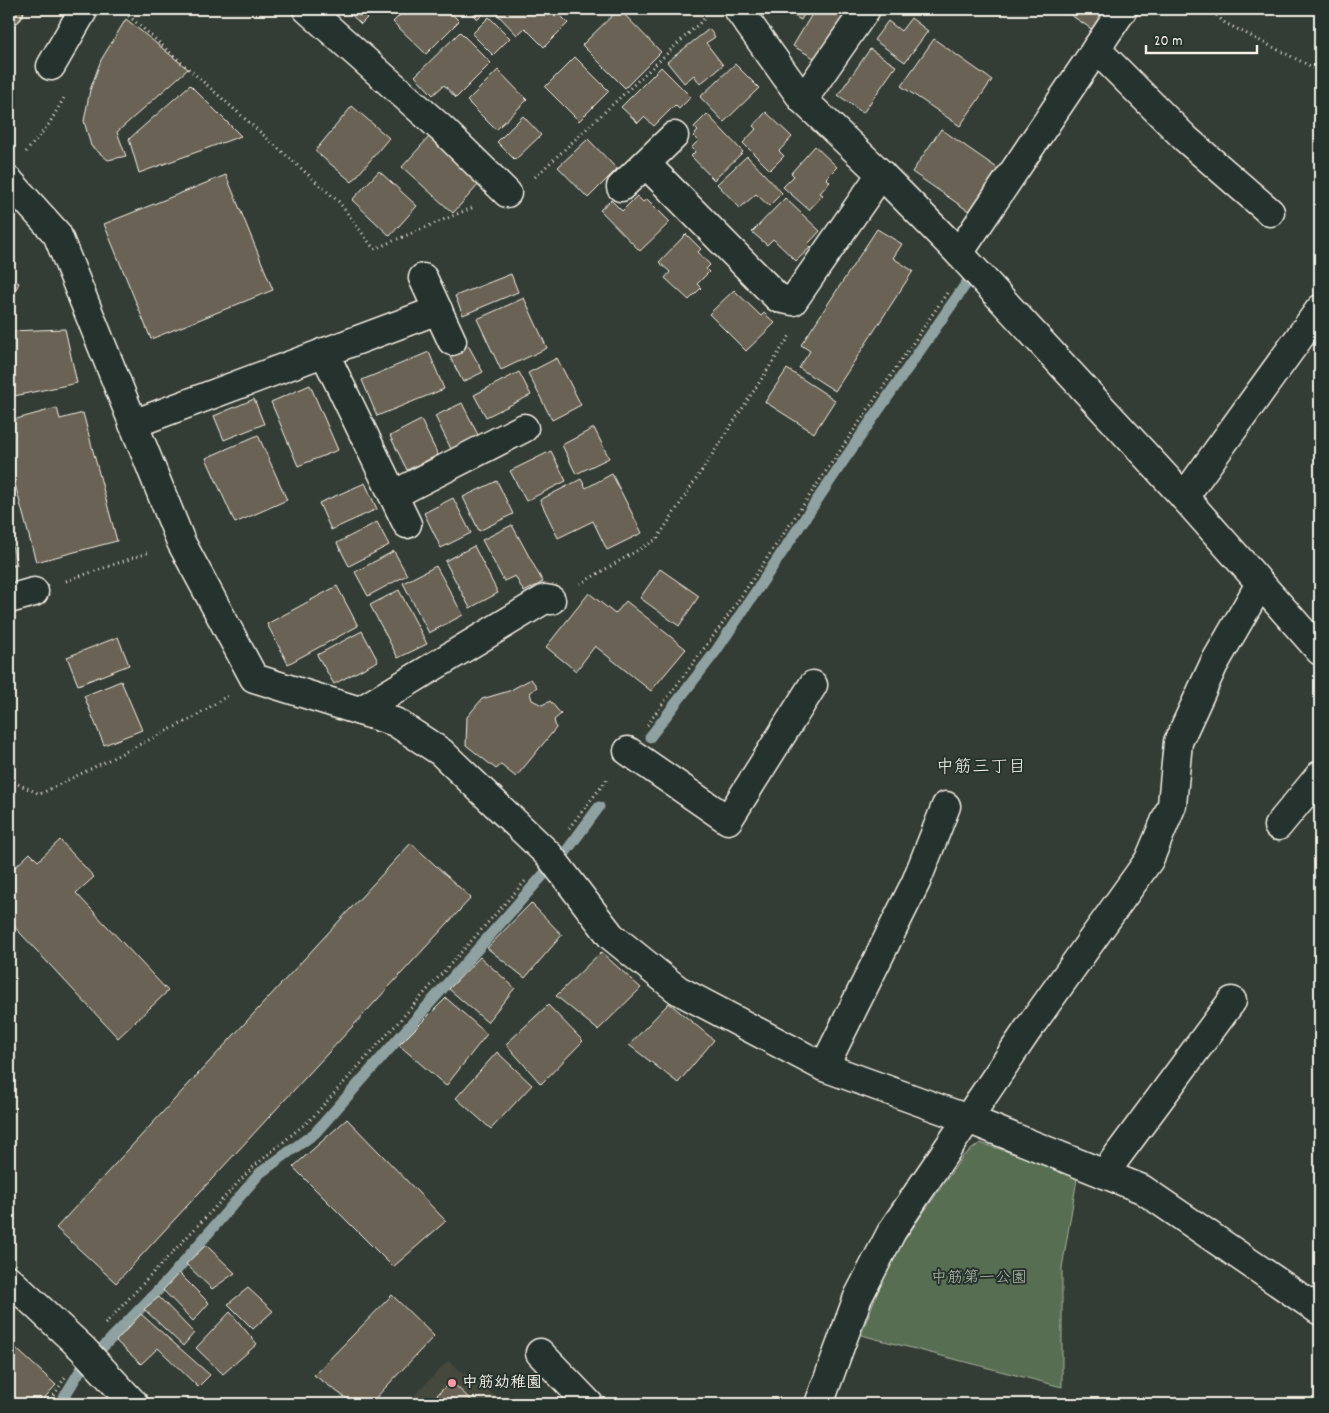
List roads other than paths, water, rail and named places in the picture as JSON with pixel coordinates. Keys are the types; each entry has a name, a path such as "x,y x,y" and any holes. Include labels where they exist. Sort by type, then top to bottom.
{"street":[{"path":"51,66 84,9"},
{"path":"307,9 443,130 507,193"},
{"path":"738,9 803,100 963,258 1184,497 1320,652"},
{"path":"803,100 866,9"},
{"path":"963,258 1123,9"},
{"path":"1096,50 1186,139 1270,212"},
{"path":"621,188 674,136"},
{"path":"646,164 778,298 793,301 880,174"},
{"path":"9,181 57,234 181,542 254,678 395,722 441,752 548,855 611,936 678,990 824,1067 968,1120 1142,1189 1320,1311"},
{"path":"423,278 452,341"},
{"path":"133,424 438,310"},
{"path":"1184,497 1320,310"},
{"path":"324,352 407,524"},
{"path":"393,495 524,428"},
{"path":"819,1404 858,1297 892,1231 1029,1028 1149,860 1172,805 1178,742 1214,664 1260,584"},
{"path":"360,711 545,599 551,600"},
{"path":"628,751 728,820 813,685"},
{"path":"1278,826 1320,775"},
{"path":"824,1067 916,882 946,806"},
{"path":"1104,1174 1232,1001"},
{"path":"9,1280 83,1348 134,1404"},
{"path":"540,1353 589,1404"}],"waterway":[{"path":"650,737 716,651 844,460 968,281"},
{"path":"565,853 599,807"},
{"path":"101,1349 169,1279 260,1173 315,1133 545,873"},
{"path":"60,1404 84,1364"}],"place":[{"name":"中筋幼稚園","path":"452,1383"}],"district":[{"name":"中筋三丁目","path":"981,768"}],"park label":[{"name":"中筋第一公園","path":"979,1278"}]}
